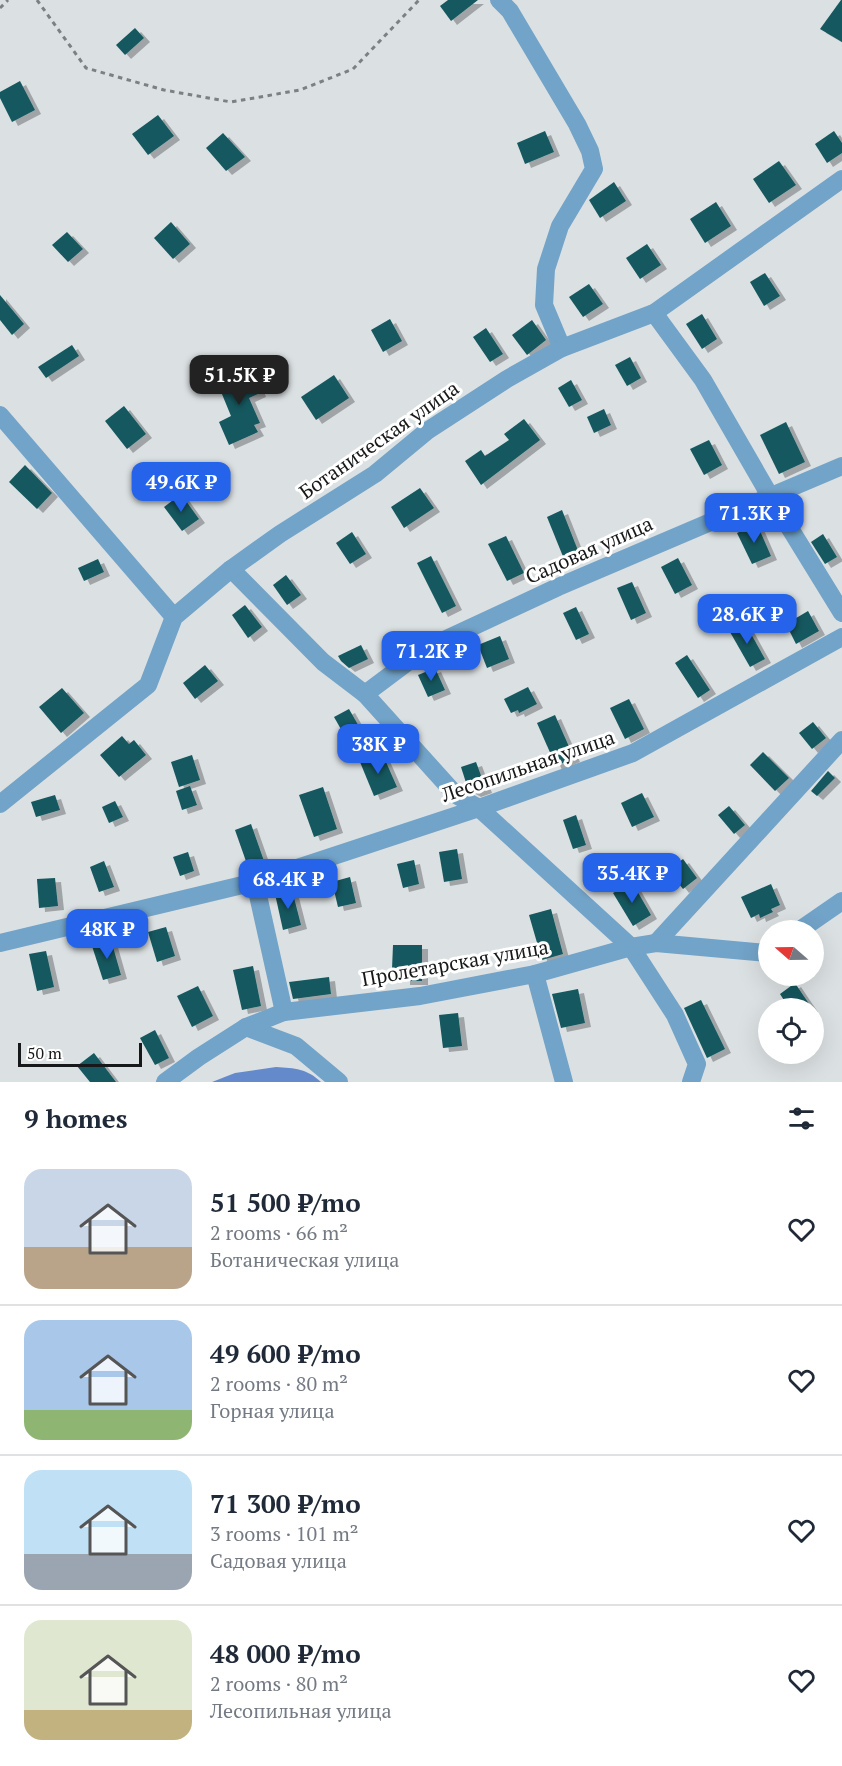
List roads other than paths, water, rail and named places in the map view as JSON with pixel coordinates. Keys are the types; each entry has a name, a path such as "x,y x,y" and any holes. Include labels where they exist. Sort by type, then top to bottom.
{"street":[{"path":"499,0 510,10 577,124 590,151 594,169 560,226 546,269 544,305 562,348"},
{"name":"Ботаническая улица","path":"0,804 148,685 174,618 231,569 280,534 375,474 427,431 507,379 562,348 654,313 842,179"},
{"path":"654,313 704,380 770,496 842,614"},
{"path":"0,415 174,618"},
{"name":"Садовая улица","path":"365,694 425,649 568,583 842,466"},
{"path":"231,569 323,662 365,694 456,795 478,808 631,947 675,1015 697,1064 691,1082"},
{"name":"Лесопильная улица","path":"0,943 255,882 478,808 633,753 842,638"},
{"path":"656,943 842,740"},
{"path":"255,882 284,1012"},
{"path":"817,920 840,907"},
{"name":"Пролетарская улица","path":"165,1082 246,1027 284,1012 420,996 535,974 631,947 656,943 758,952"},
{"path":"535,974 564,1082"},
{"path":"246,1027 296,1046 339,1082"}],"water":[{"path":"276,1067 300,1070 311,1074 321,1082 212,1082 235,1073"}]}
